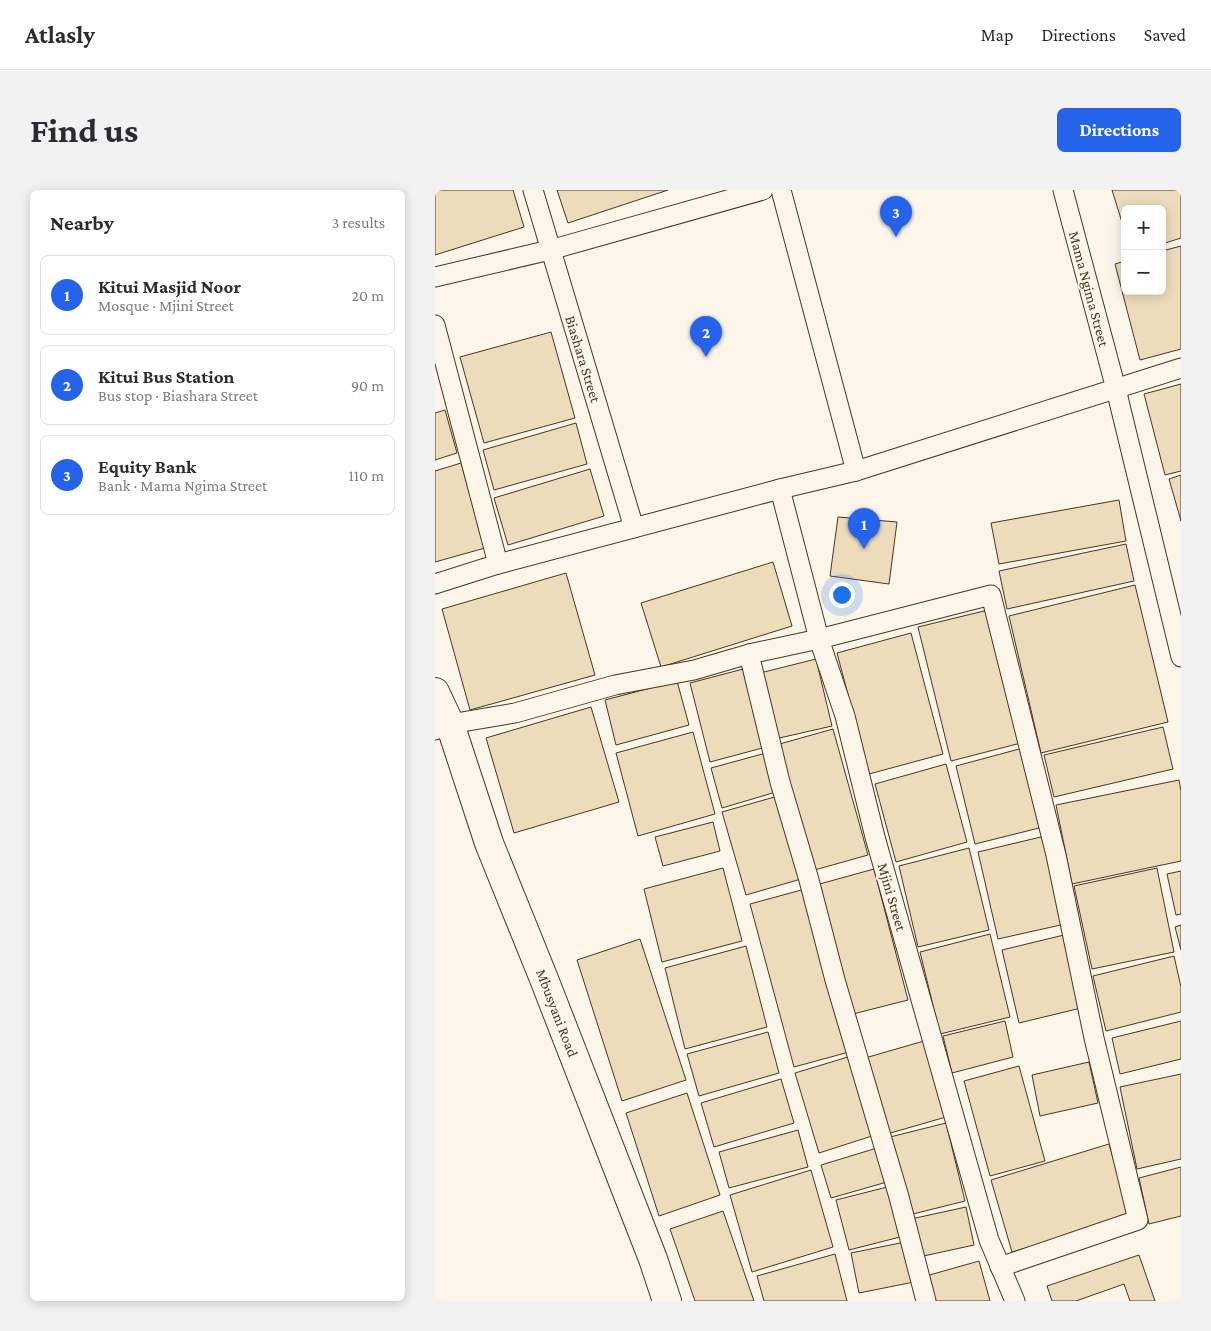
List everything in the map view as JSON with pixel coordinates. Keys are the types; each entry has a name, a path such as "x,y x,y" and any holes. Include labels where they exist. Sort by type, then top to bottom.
{"street":[{"name":"Biashara Street","path":"533,190 633,528"},
{"path":"435,277 550,250 763,190"},
{"path":"781,190 856,471"},
{"name":"Mama Ngima Street","path":"1063,190 1116,389 1181,657"},
{"path":"435,326 498,564"},
{"path":"435,584 498,564 780,489 856,471 1181,368"},
{"name":"Mjini Street","path":"780,489 819,639 845,716 875,837 989,1240 1015,1301"},
{"path":"443,727 515,713 615,685 694,670 749,654 819,639 991,595 1056,855 1093,1038 1138,1220 1000,1267"},
{"path":"749,654 780,782 809,880 835,980 899,1197 926,1301"},
{"name":"Mbusyani Road","path":"435,692 443,727 544,979 653,1259 667,1301"}],"building":[{"path":"435,190 513,190 524,227 435,255"},
{"path":"557,190 668,190 568,223"},
{"path":"1112,190 1181,190 1181,238 1166,243 1166,205 1121,205 1121,219"},
{"path":"1181,246 1181,349 1140,360 1123,295 1166,295 1166,250"},
{"path":"1121,262 1121,287 1115,264"},
{"path":"551,332 575,418 484,443 460,357"},
{"path":"1181,384 1181,471 1165,475 1144,394"},
{"path":"445,410 457,453 435,460 435,413"},
{"path":"576,423 587,464 494,490 483,450"},
{"path":"461,463 485,548 435,562 435,471"},
{"path":"590,469 604,516 508,545 494,498"},
{"path":"1181,475 1181,521 1169,479"},
{"path":"1119,500 1126,541 999,564 991,523"},
{"path":"838,517 897,522 889,584 830,576"},
{"path":"1126,544 1134,581 1007,609 999,571"},
{"path":"773,562 792,626 661,667 641,603"},
{"path":"566,573 595,675 470,710 442,609"},
{"path":"1135,585 1168,722 1041,753 1009,616"},
{"path":"988,610 1021,743 951,761 918,627"},
{"path":"911,633 943,754 869,774 837,653"},
{"path":"816,659 832,726 775,739 760,673"},
{"path":"747,668 766,747 710,762 690,683"},
{"path":"677,681 689,725 616,745 605,700"},
{"path":"591,707 619,802 514,833 486,738"},
{"path":"1163,727 1173,769 1054,797 1044,755"},
{"path":"833,729 868,855 811,871 776,745"},
{"path":"693,732 715,814 638,836 616,753"},
{"path":"1023,748 1043,827 975,844 956,766"},
{"path":"766,753 776,792 722,808 711,768"},
{"path":"946,764 967,842 896,862 875,784"},
{"path":"1179,780 1181,791 1181,861 1072,884 1056,805"},
{"path":"778,796 801,879 746,895 722,812"},
{"path":"713,822 720,851 663,866 655,837"},
{"path":"1045,836 1065,924 998,939 978,852"},
{"path":"969,848 989,930 918,947 899,866"},
{"path":"723,868 742,941 662,962 644,889"},
{"path":"1157,868 1174,952 1092,969 1074,886"},
{"path":"874,869 908,1000 849,1015 816,885"},
{"path":"1181,871 1181,914 1176,915 1167,874"},
{"path":"805,889 849,1052 794,1067 750,904"},
{"path":"1181,925 1181,950 1175,927"},
{"path":"990,934 1010,1017 940,1034 920,952"},
{"path":"1064,935 1081,1008 1019,1023 1002,950"},
{"path":"640,939 686,1080 622,1101 577,960"},
{"path":"746,946 767,1027 685,1049 665,968"},
{"path":"1174,956 1181,987 1181,1012 1106,1031 1093,976"},
{"path":"1005,1021 1013,1057 952,1073 943,1036"},
{"path":"1181,1021 1181,1059 1120,1074 1112,1038"},
{"path":"768,1032 779,1073 699,1096 687,1054"},
{"path":"924,1041 946,1117 887,1134 865,1058"},
{"path":"848,1057 872,1136 819,1153 795,1073"},
{"path":"1089,1062 1098,1103 1040,1116 1032,1075"},
{"path":"1019,1066 1045,1161 990,1176 964,1081"},
{"path":"1181,1074 1181,1159 1137,1169 1120,1087"},
{"path":"781,1079 794,1123 714,1147 701,1103"},
{"path":"687,1093 720,1195 659,1216 626,1113"},
{"path":"946,1123 965,1201 909,1215 890,1137"},
{"path":"798,1130 808,1167 729,1188 719,1152"},
{"path":"1109,1144 1130,1217 1012,1252 991,1180"},
{"path":"877,1148 887,1182 831,1198 821,1165"},
{"path":"1181,1167 1181,1216 1149,1224 1139,1178"},
{"path":"811,1170 833,1247 752,1272 730,1195"},
{"path":"891,1186 904,1236 849,1250 836,1200"},
{"path":"966,1207 974,1245 919,1257 911,1219"},
{"path":"723,1211 754,1301 695,1301 670,1229"},
{"path":"905,1242 914,1282 859,1293 851,1253"},
{"path":"835,1254 847,1301 764,1301 757,1276"},
{"path":"1139,1255 1155,1301 1130,1301 1124,1284 1076,1301 1052,1301 1047,1286"},
{"path":"979,1261 990,1301 933,1301 926,1276"}],"place":[{"name":"Equity Bank","path":"896,237"},
{"name":"Kitui Bus Station","path":"706,357"},
{"name":"Kitui Masjid Noor","path":"864,549"}]}
